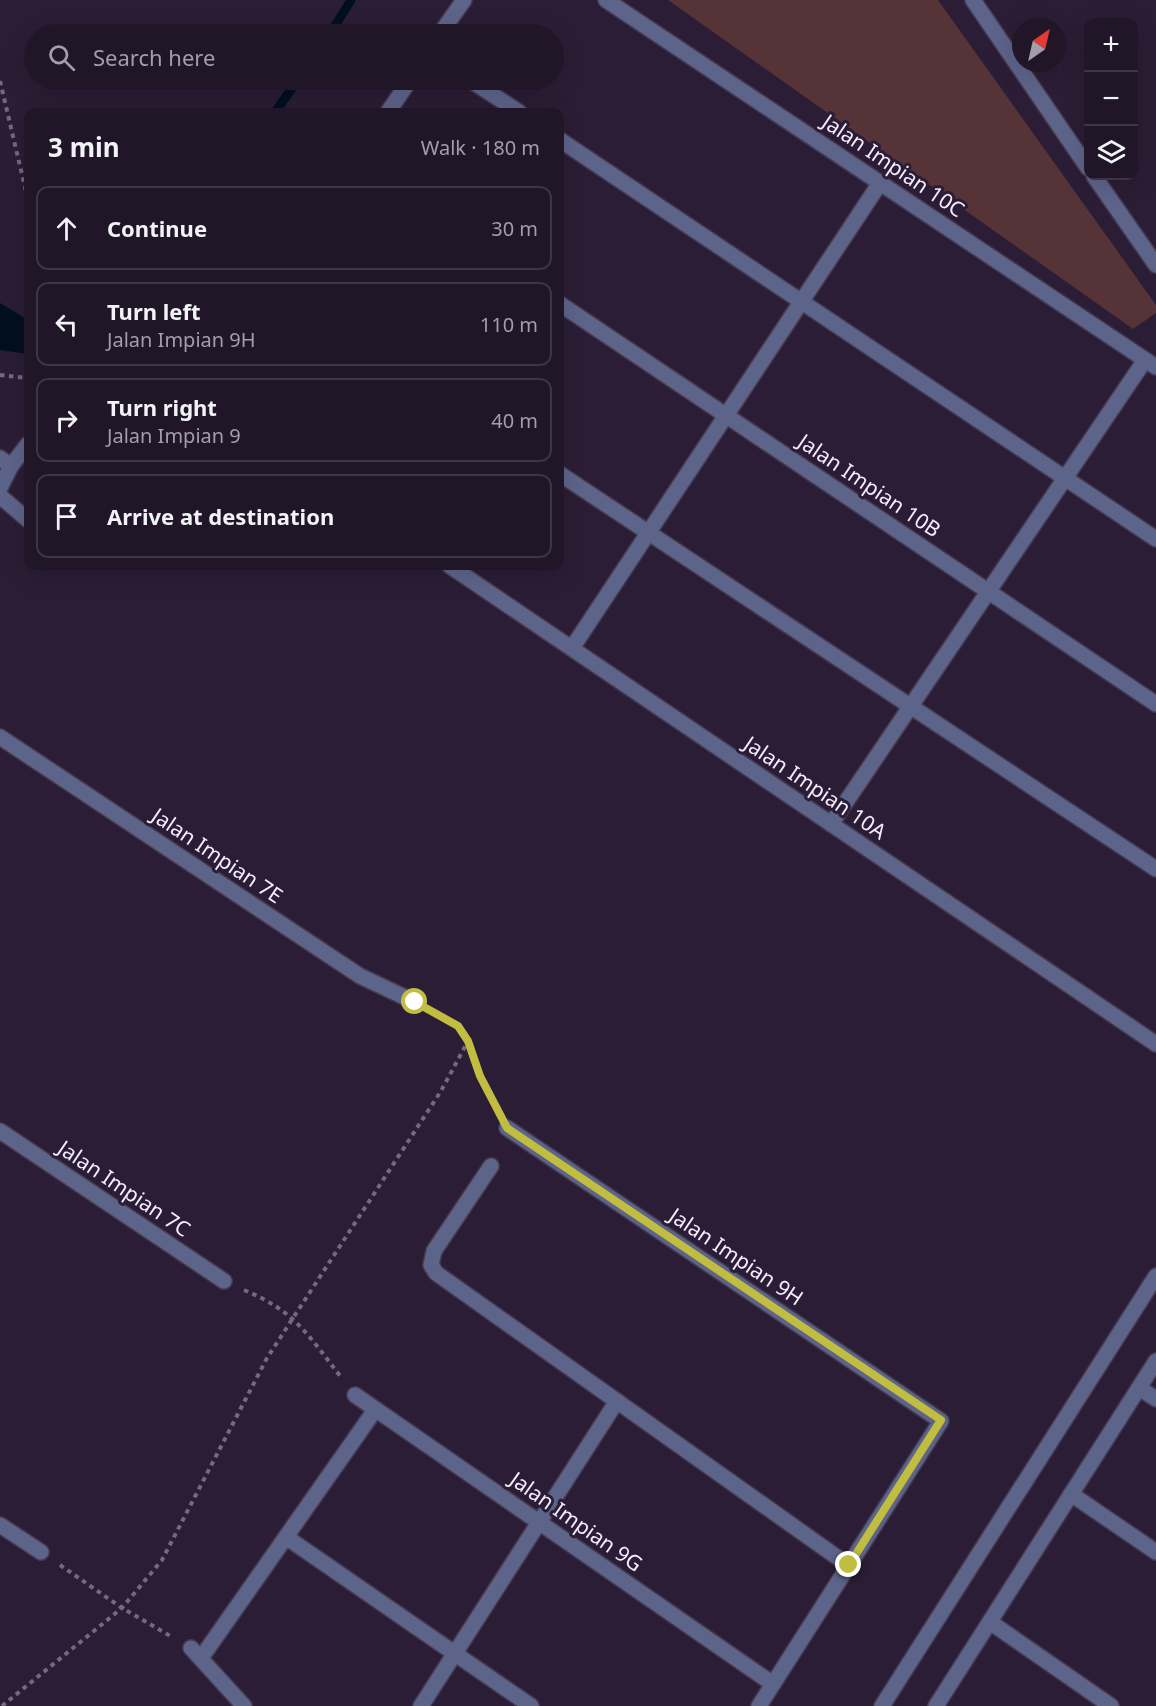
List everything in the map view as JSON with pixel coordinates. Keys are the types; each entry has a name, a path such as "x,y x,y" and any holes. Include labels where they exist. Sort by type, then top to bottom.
{"street":[{"path":"447,24 464,0"},
{"name":"Jalan Impian 10C","path":"606,0 1151,364"},
{"path":"973,0 1084,161"},
{"path":"391,108 403,90"},
{"path":"485,90 513,108"},
{"path":"564,143 1156,539"},
{"path":"1097,180 1156,265"},
{"path":"572,648 880,183"},
{"name":"Jalan Impian 10B","path":"564,306 1156,704"},
{"path":"831,824 1065,478 1151,364"},
{"path":"0,488 6,462 24,447"},
{"path":"564,477 1156,869"},
{"path":"0,496 24,517"},
{"name":"Jalan Impian 10A","path":"456,570 1156,1044"},
{"name":"Jalan Impian 7E","path":"0,737 360,975 415,1002"},
{"name":"Jalan Impian 9H","path":"507,1128 941,1420 849,1565"},
{"name":"Jalan Impian 7C","path":"0,1131 224,1281"},
{"path":"491,1166 434,1251 430,1265 436,1273 849,1565 759,1706"},
{"path":"882,1706 1156,1276"},
{"path":"936,1706 1156,1361"},
{"path":"1139,1388 1156,1399"},
{"name":"Jalan Impian 9G","path":"355,1395 773,1684"},
{"path":"421,1706 617,1401"},
{"path":"244,1706 196,1653 286,1537 375,1410"},
{"path":"1071,1494 1156,1552"},
{"path":"0,1525 41,1552"},
{"path":"286,1537 531,1706"},
{"path":"990,1622 1111,1706"}],"path":[{"path":"0,81 24,183"},
{"path":"0,375 24,378"},
{"path":"415,1002 458,1026 468,1041 480,1076 507,1128"},
{"path":"2,1706 122,1608 162,1560 267,1358 441,1091 468,1041"},
{"path":"224,1281 269,1300 294,1317 355,1395"},
{"path":"41,1552 122,1608 196,1653"}],"shaded area":[{"path":"668,0 938,0 1156,305 1156,313 1133,329"}],"water":[{"path":"0,303 24,318 24,353 0,350"}],"waterway":[{"path":"336,24 351,0"},
{"path":"278,108 291,90"}],"route":[{"path":"415,1002 458,1026 468,1041 480,1076 507,1128 941,1420 849,1565"}]}
